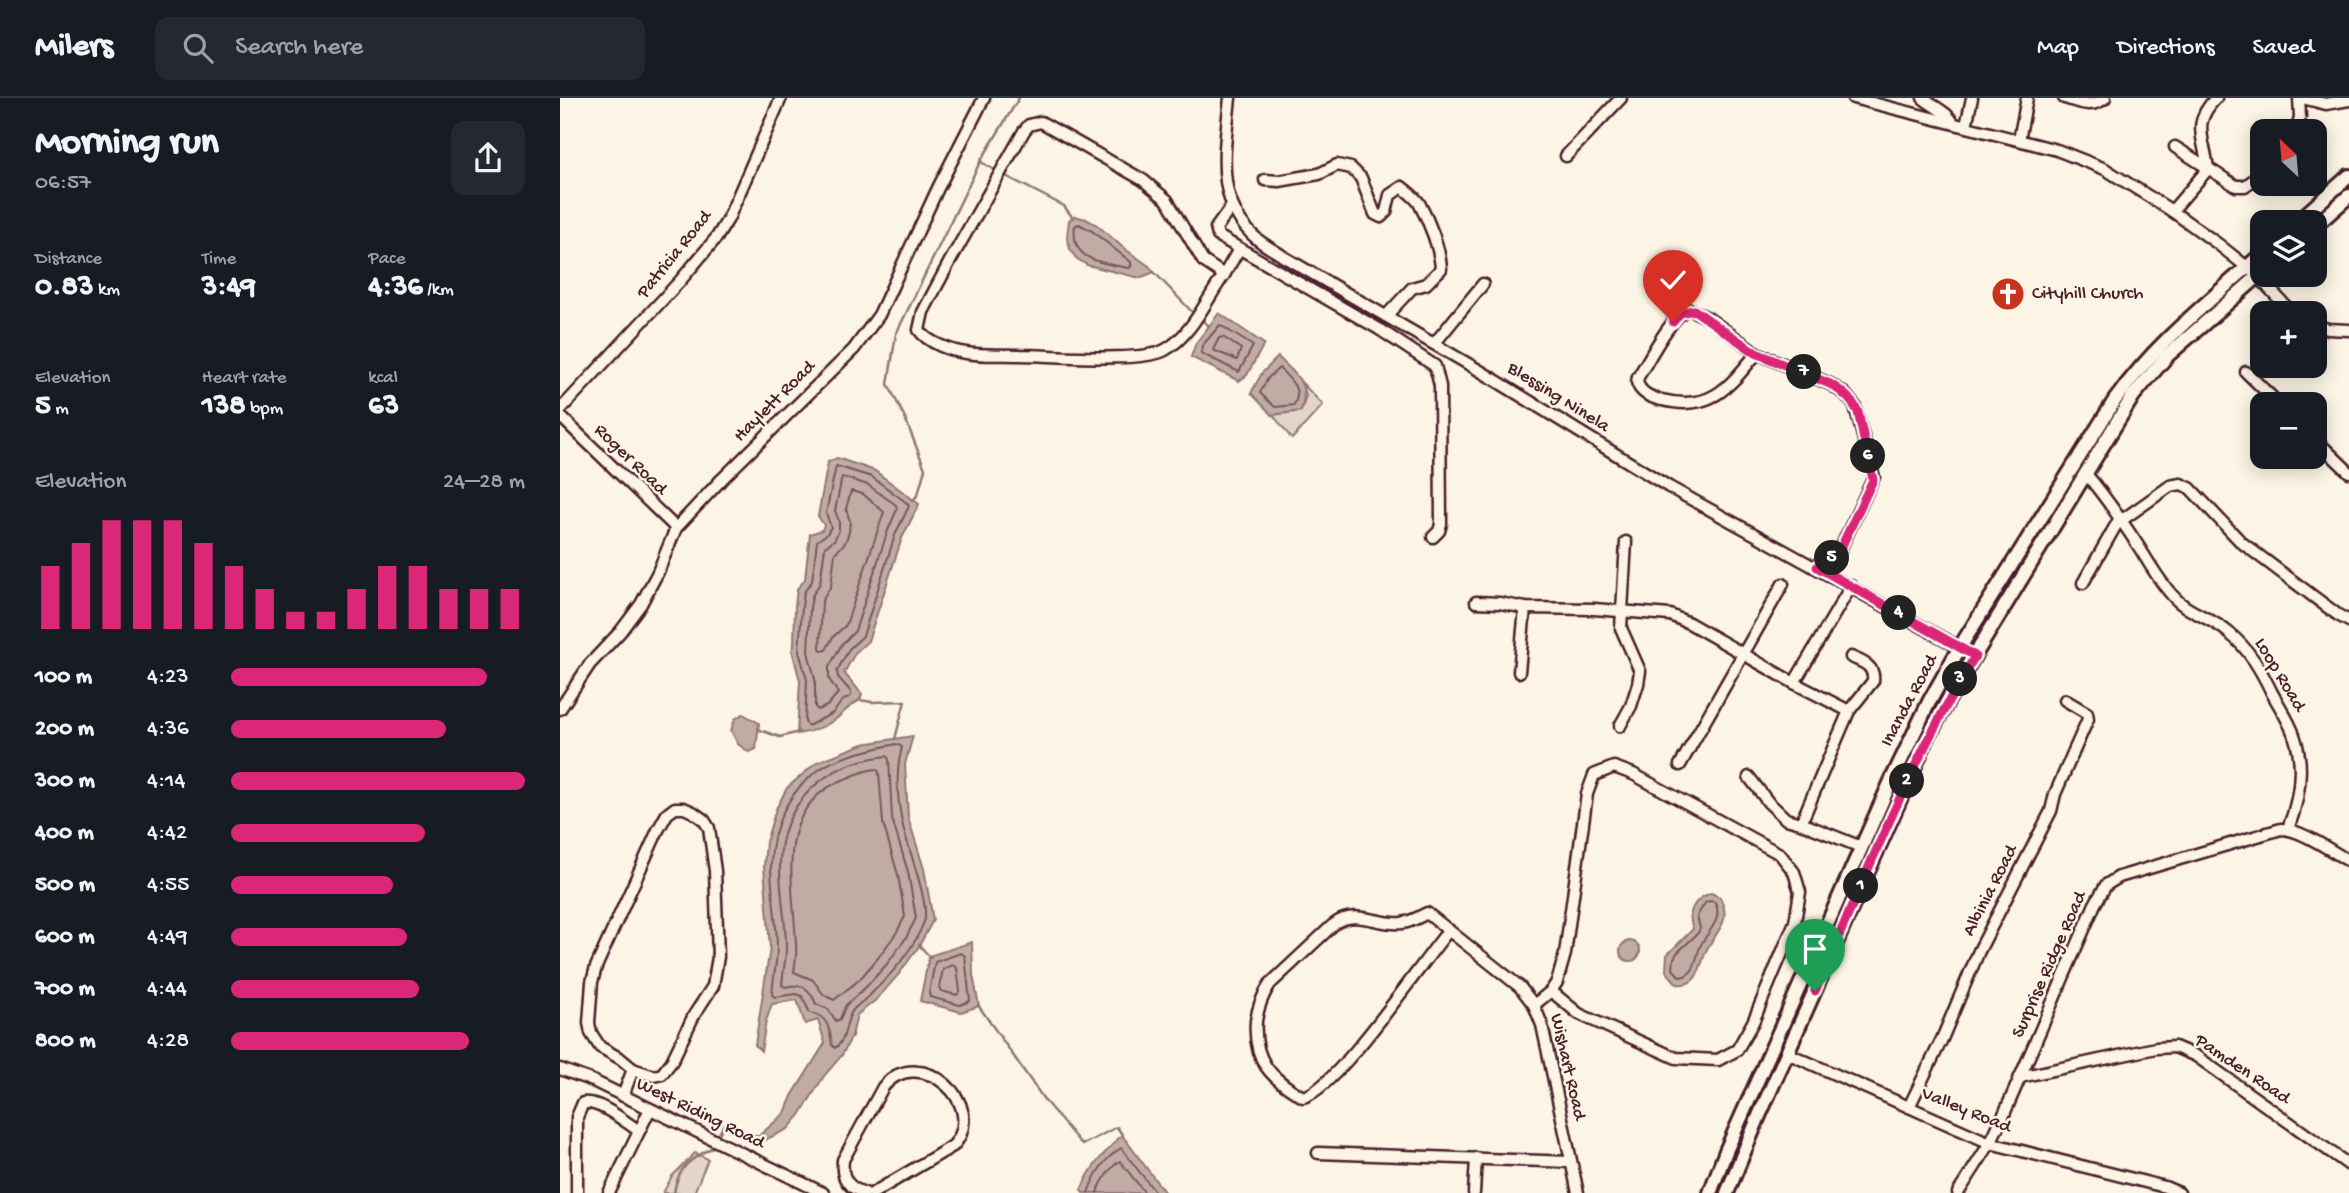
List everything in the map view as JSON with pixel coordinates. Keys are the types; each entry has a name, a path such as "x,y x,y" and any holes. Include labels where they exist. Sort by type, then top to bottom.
{"main road":[{"path":"2311,210 2349,176"},
{"path":"2327,216 2349,197"},
{"name":"Inanda Road","path":"1710,1193 1914,731 1960,648 2134,373 2171,333 2250,264"},
{"name":"Inanda Road","path":"1727,1193 1930,733 2128,404 2156,368 2187,337 2250,283"},
{"path":"2019,556 2025,553 2040,533 2049,536"},
{"path":"1914,731 1930,733"}],"street":[{"name":"Haylett Road","path":"560,709 590,664 620,632 641,604 676,528 854,349 870,329 984,98"},
{"name":"Blessing Ninela","path":"1230,98 1224,167 1227,193 1232,206 1256,239 1669,487 1975,656"},
{"path":"1566,156 1621,98"},
{"path":"1853,98 2019,139 2057,150 2105,169 2172,211 2250,270"},
{"path":"1923,98 1950,117 1953,123"},
{"path":"1966,126 1972,98"},
{"path":"2019,139 2027,98"},
{"path":"2064,98 2088,105 2098,104 2105,98"},
{"path":"2172,211 2207,169 2201,121 2206,108 2216,98"},
{"path":"2299,119 2301,98 2326,104 2349,100"},
{"name":"Patricia Road","path":"560,410 680,281 717,237 728,219 780,99"},
{"path":"1224,275 1203,261 1167,200 1143,180 1041,122 1029,125 923,312 919,330 923,336 950,349 966,353 1117,357 1152,355 1174,344 1197,315 1224,275 1239,249"},
{"path":"2175,147 2238,187 2250,182"},
{"path":"1265,180 1319,174 1337,165 1351,167 1361,178 1375,214 1381,217 1386,212 1390,195 1402,187 1418,201 1431,230 1441,269 1426,284 1412,288 1386,316"},
{"path":"1232,206 1220,220 1215,232 1223,241 1379,329 1435,366 1440,386 1441,524 1433,537"},
{"path":"1434,344 1483,284"},
{"path":"2271,287 2282,301"},
{"path":"1756,353 1720,393 1703,402 1660,400 1644,393 1637,383 1638,377 1673,322 1680,313 1689,309 1708,318 1756,353 1808,373 1840,390 1853,402 1858,412 1873,480 1837,556 1824,558 1817,567"},
{"path":"2327,329 2349,330"},
{"path":"2246,372 2267,392"},
{"name":"Roger Road","path":"560,416 676,528"},
{"path":"2327,450 2349,471"},
{"name":"Loop Road","path":"2086,474 2121,519 2174,598 2234,636 2250,654 2265,679 2296,741 2300,787 2297,807 2288,829"},
{"path":"2083,583 2121,519 2171,486 2185,485 2197,494 2245,545 2349,621"},
{"path":"1620,726 1632,706 1640,671 1621,628 1626,542"},
{"path":"1679,765 1783,584"},
{"path":"1794,683 1851,586"},
{"path":"1476,602 1525,608 1670,615 1849,711"},
{"path":"1519,672 1525,608"},
{"path":"1801,822 1849,711 1874,677 1868,665 1851,657"},
{"name":"Albinia Road","path":"1909,1107 1942,1039 1979,951 2051,811 2055,794 2088,719 2088,713 2065,700"},
{"path":"1534,1005 1552,991 1565,954 1587,794 1594,775 1614,767 1633,774 1780,854 1794,872 1801,892 1796,922 1753,1023 1737,1051 1718,1060 1676,1058 1580,1014 1552,991"},
{"path":"1749,777 1786,819 1801,822 1861,847"},
{"path":"673,808 684,808 701,817 709,828 715,871 718,944 713,986 694,1015 672,1062 664,1072 653,1076 633,1069 600,1047 591,1032 589,1023 594,972 665,816 673,808"},
{"path":"2288,829 2349,861"},
{"name":"Surprise Ridge Road","path":"1958,1193 1990,1143 2095,904 2106,886 2114,879 2138,871 2262,833 2288,829"},
{"name":"Wishart Road","path":"1450,930 1369,1034 1311,1095 1303,1097 1278,1080 1261,1059 1256,1046 1257,1013 1261,1000 1270,984 1339,920 1364,917 1398,924 1407,923 1427,913 1450,930 1520,987 1534,1005 1542,1025 1578,1193"},
{"name":"Pamden Road","path":"2020,1077 2148,1050 2175,1047 2196,1056 2349,1165"},
{"name":"Valley Road","path":"1787,1053 1990,1143 2165,1187 2179,1193"},
{"name":"West Riding Road","path":"560,1069 593,1081 824,1193"},
{"path":"623,1096 633,1069"},
{"path":"865,1193 853,1190 846,1181 842,1171 845,1154 887,1082 908,1071 930,1074 950,1090 963,1111 964,1127 961,1137 953,1146 889,1188 873,1193"},
{"path":"577,1193 577,1117 583,1103 591,1103 639,1131"},
{"path":"610,1193 650,1109"},
{"path":"1318,1153 1571,1162"},
{"path":"1474,1193 1476,1158"}],"shaded area":[{"path":"1303,384 1323,405 1292,439 1273,415 1301,411 1306,396"},
{"path":"695,1153 708,1159 694,1193 663,1193 672,1176"}],"water":[{"path":"1075,216 1097,225 1154,272 1140,278 1087,265 1076,258 1067,237 1069,220"},
{"path":"1219,313 1264,344 1247,375 1239,381 1191,357 1196,343"},
{"path":"1278,357 1303,386 1301,411 1272,415 1251,393 1262,373"},
{"path":"837,458 875,471 919,504 902,538 868,641 855,653 844,673 862,694 860,700 827,724 797,734 800,681 792,650 797,589 805,579 810,534 822,530 824,525 818,516 828,462"},
{"path":"743,714 759,723 756,749 749,752 738,744 731,731 735,719"},
{"path":"913,736 905,764 908,817 924,869 933,920 899,974 877,999 857,1015 852,1036 842,1055 824,1076 800,1115 788,1129 765,1140 759,1137 785,1113 792,1096 825,1043 818,1020 805,1024 797,1000 772,1004 761,1051 755,1045 770,948 764,866 766,842 776,809 787,788 817,762 863,744"},
{"path":"1711,893 1720,897 1725,912 1724,919 1695,978 1685,984 1677,984 1666,971 1667,955 1693,929 1690,917 1693,907"},
{"path":"1630,941 1637,944 1640,951 1637,958 1630,961 1623,958 1620,951 1623,944"},
{"path":"972,942 973,975 979,1006 961,1012 920,1001 929,956"},
{"path":"1122,1135 1165,1193 1083,1193 1081,1190 1093,1167"}],"waterway":[{"path":"913,501 918,494 925,469 888,384 896,334 980,162 1019,98"},
{"path":"981,162 996,171"},
{"path":"1002,174 1064,206 1073,218"},
{"path":"1154,272 1195,315"},
{"path":"1201,319 1209,326"},
{"path":"859,700 905,701 895,739"},
{"path":"760,730 780,737 799,732"},
{"path":"919,945 931,958"},
{"path":"978,1005 1045,1101 1082,1145 1117,1127 1123,1136"},
{"path":"717,1138 724,1124 759,1137 762,1135"},
{"path":"674,1193 679,1176 687,1164 713,1147"}],"place":[{"name":"Cityhill Church","path":"2008,294"}],"route":[{"path":"1673,322 1680,313 1694,310 1756,353 1830,384 1853,402 1858,412 1873,480 1837,556 1822,559 1817,567 1975,656 1938,717 1915,764 1815,991"}]}
